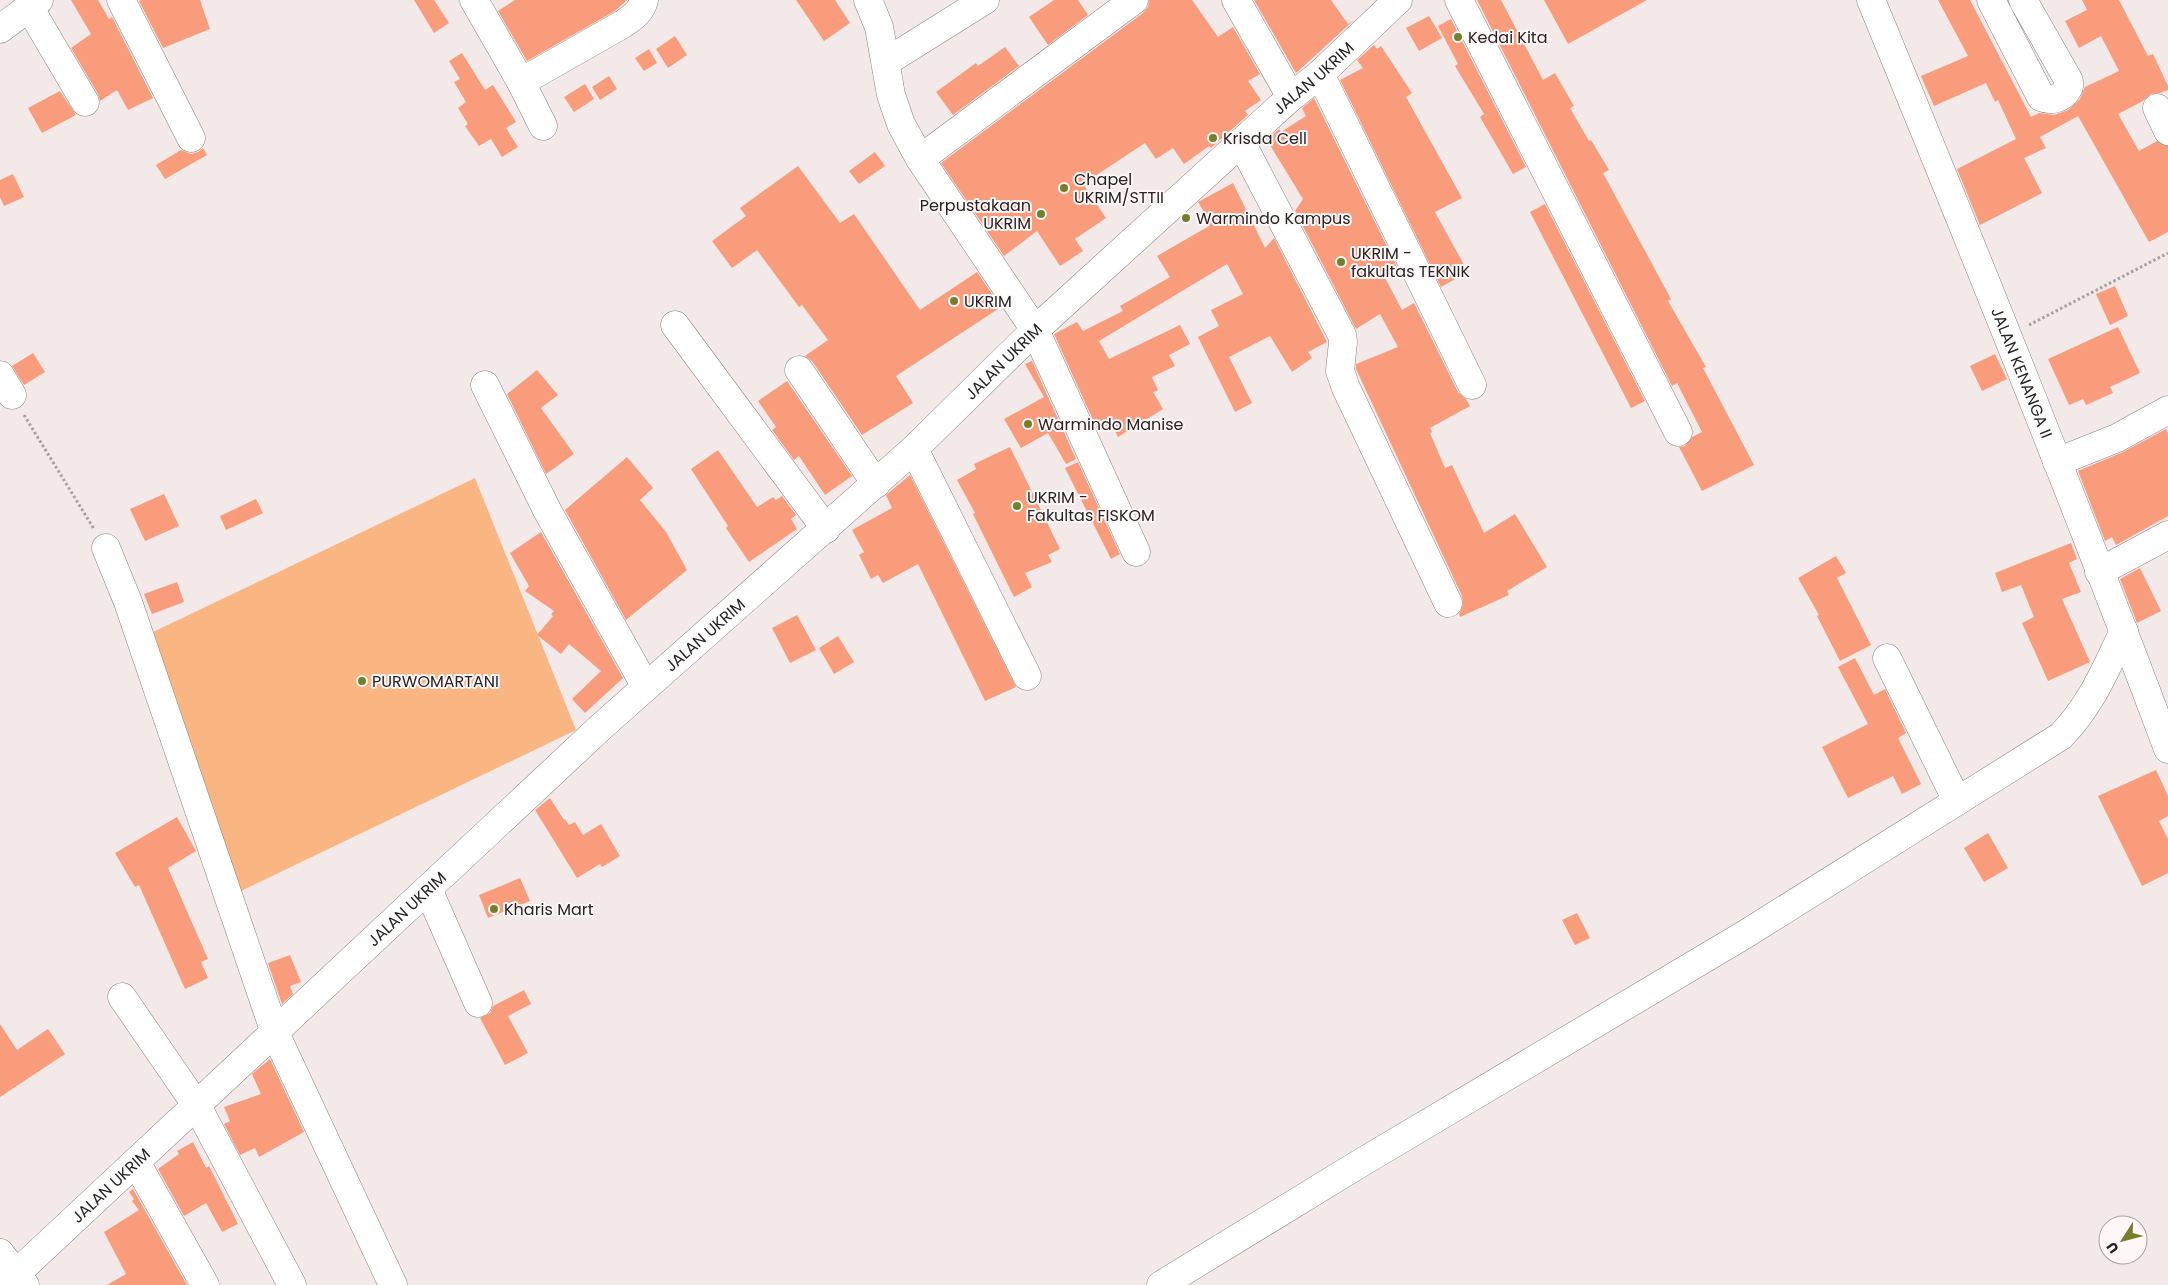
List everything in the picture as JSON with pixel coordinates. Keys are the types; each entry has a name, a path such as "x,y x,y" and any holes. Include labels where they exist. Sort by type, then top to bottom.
{"street":[{"path":"121,0 191,138"},
{"path":"474,0 521,82 543,126"},
{"path":"521,82 623,24 637,14 642,8 644,0"},
{"path":"868,0 879,27 891,95 901,124 920,159 1035,330 1136,552"},
{"path":"886,62 985,0"},
{"path":"920,159 1134,0"},
{"path":"1236,0 1291,97"},
{"name":"JALAN UKRIM","path":"11,1274 197,1106 646,687 876,484 1035,330 1291,97 1320,74 1398,0"},
{"path":"1459,0 1678,432"},
{"name":"JALAN KENANGA II","path":"1871,0 2057,462 2124,631 2168,749"},
{"path":"1992,0 2042,97 2048,100 2059,98 2069,87 2069,80 2023,0"},
{"path":"0,29 34,4 84,102"},
{"path":"1320,74 1472,385"},
{"path":"1241,142 1342,335 1340,370 1346,388 1448,603"},
{"path":"675,325 826,529"},
{"path":"799,370 876,484"},
{"path":"485,385 548,512 646,687"},
{"path":"2057,462 2117,438 2168,410"},
{"path":"914,449 1027,676"},
{"path":"2099,572 2168,535"},
{"path":"106,548 128,602 275,1033 393,1285"},
{"path":"1161,1285 1367,1159 1744,935 2061,736 2079,718 2092,697 2124,631"},
{"path":"1887,658 1957,801"},
{"path":"428,889 478,1003"},
{"path":"122,997 197,1106 292,1285"},
{"path":"136,1162 205,1285"}],"path":[{"path":"2007,336 2168,253"},
{"path":"6,385 106,548"}],"shaded area":[{"name":"PURWOMARTANI","path":"475,478 576,730 241,891 151,633"}],"building":[{"path":"71,0 98,0 109,19 112,17 153,98 128,110 117,90 100,101 98,94 71,48 91,34"},
{"path":"200,0 210,29 163,48 139,1"},
{"path":"414,0 434,0 449,23 434,33"},
{"path":"515,0 627,0 615,11 527,61 498,11"},
{"path":"796,0 835,0 850,23 824,41"},
{"path":"1054,0 1078,0 1088,15 1048,45 1029,17"},
{"path":"1149,0 1192,0 1218,37 1233,27 1260,74 1248,81 1261,100 1245,111 1248,115 1211,148 1209,146 1184,164 1173,148 1156,159 1145,143 1083,184 1106,218 1075,239 1083,251 1060,266 1037,231 1004,256 941,163 1143,13 1148,7"},
{"path":"1254,0 1331,0 1348,24 1354,20 1296,73"},
{"path":"1477,0 1501,0 1543,80 1555,73 1574,106 1570,108 1609,170 1603,173 1671,299 1668,301 1706,367 1703,368 1754,465 1702,491 1679,447 1685,446 1692,437 1702,432 1677,383 1672,386"},
{"path":"1544,0 1647,0 1568,44"},
{"path":"1938,0 1970,0 2031,117 2039,113 2054,115 2068,110 2080,99 2085,87 2119,71 2101,36 2079,48 2065,21 2087,10 2082,0 2119,0 2148,56 2153,54 2168,86 2168,90 2151,94 2143,101 2118,114 2139,151 2157,141 2168,146 2168,232 2149,242 2078,116 2040,137 2046,148 2024,158 2042,193 1980,225 1957,169 2016,139 1998,100 1995,102 1986,83 1934,106 1921,76 1968,56"},
{"path":"1429,16 1442,38 1419,51 1406,28"},
{"path":"1451,19 1526,167 1513,174 1480,117 1484,114 1455,66 1458,64 1438,26"},
{"path":"675,36 687,55 668,68 656,49"},
{"path":"1374,45 1377,49 1381,46 1412,93 1406,97 1462,198 1435,212 1468,272 1441,287 1340,80 1363,68 1357,60"},
{"path":"1005,47 1019,66 953,115 936,92 976,63 978,66"},
{"path":"649,49 657,63 644,71 635,58"},
{"path":"462,53 485,90 493,85 516,122 506,128 518,147 502,157 491,139 479,146 465,126 468,124 458,108 466,102 454,82 460,79 449,61"},
{"path":"609,76 617,89 600,100 592,87"},
{"path":"585,84 594,99 574,112 564,97"},
{"path":"60,91 76,115 42,133 28,108"},
{"path":"1314,98 1399,271 1385,278 1402,310 1414,303 1458,392 1466,399 1470,406 1430,428 1432,432 1430,433 1445,468 1452,465 1484,533 1515,514 1547,567 1507,591 1509,595 1460,617 1459,614 1463,605 1462,596 1356,369 1356,364 1398,347 1380,314 1356,329 1295,211 1303,199 1267,140 1279,129 1281,132 1306,116 1302,108"},
{"path":"203,148 207,155 165,179 156,165 181,150 191,154"},
{"path":"875,152 885,166 859,184 849,171"},
{"path":"798,166 840,223 854,214 920,310 977,272 1001,307 896,376 913,403 862,435 812,361 805,356 828,340 802,305 799,307 757,250 732,268 712,241 746,216 740,208"},
{"path":"13,174 24,197 4,206 0,197 0,180"},
{"path":"1233,183 1265,248 1274,238 1327,342 1308,352 1312,358 1292,372 1270,336 1229,357 1252,403 1235,412 1198,337 1219,326 1211,310 1243,294 1227,264 1099,341 1109,359 1180,325 1190,344 1169,355 1175,366 1152,377 1158,390 1153,392 1163,409 1118,437 1111,423 1098,431 1054,334 1077,322 1083,331 1123,311 1120,306 1170,277 1157,256 1209,226 1206,221 1209,220 1198,202"},
{"path":"1545,204 1645,401 1631,408 1530,212"},
{"path":"2115,286 2128,316 2110,325 2096,294"},
{"path":"2118,327 2140,373 2110,387 2113,393 2086,405 2083,399 2069,405 2048,359"},
{"path":"33,353 45,372 24,385 12,366"},
{"path":"1995,354 2007,379 1982,391 1970,366"},
{"path":"1032,361 1076,459 1066,464 1048,433 1021,448 1004,419 1044,397 1025,364"},
{"path":"537,370 558,395 541,408 574,454 546,474 507,394"},
{"path":"787,381 852,476 825,495 799,456 794,460 772,430 776,427 758,401"},
{"path":"2166,429 2168,433 2168,516 2116,545 2112,537 2105,541 2078,471 2123,452"},
{"name":"UKRIM - Fakultas FISKOM","path":"1010,447 1060,549 1048,555 1052,562 1025,573 1032,587 1014,597 973,514 975,513 957,480 976,469 974,464"},
{"path":"718,450 757,507 773,497 776,500 782,496 796,515 791,519 797,529 749,562 726,528 728,526 691,469"},
{"path":"627,457 653,488 640,500 666,532 687,570 626,620 565,510"},
{"path":"1078,462 1120,554 1111,559 1065,468"},
{"path":"910,475 1016,687 985,701 918,564 883,583 878,575 871,579 859,555 864,552 852,530 892,508 886,495"},
{"path":"164,494 179,526 145,541 130,509"},
{"path":"256,499 263,513 226,530 220,516"},
{"path":"541,532 623,678 585,713 572,699 601,671 569,644 561,654 537,635 553,616 551,614 554,611 525,591 529,586 510,553"},
{"path":"2071,543 2077,559 2069,563 2081,592 2062,599 2090,662 2048,681 2022,623 2034,617 2021,585 2002,592 1995,573"},
{"path":"1836,556 1846,573 1837,578 1871,645 1840,661 1817,616 1819,615 1798,578"},
{"path":"2140,568 2161,611 2137,623 2120,579"},
{"path":"177,582 184,602 152,614 144,594"},
{"path":"797,615 816,650 790,663 772,628"},
{"path":"838,636 854,662 834,674 819,648"},
{"path":"1855,658 1874,695 1885,689 1906,733 1898,738 1921,784 1902,794 1893,776 1848,798 1822,747 1868,724 1838,667"},
{"path":"2156,770 2168,796 2168,816 2159,821 2168,839 2168,873 2142,886 2098,796"},
{"path":"550,798 564,820 569,825 575,822 583,835 601,824 620,856 602,867 600,864 577,878 535,810"},
{"path":"177,817 196,851 168,868 208,959 201,962 208,978 185,989 139,885 135,887 115,853"},
{"path":"1988,833 2008,868 1984,882 1964,848"},
{"path":"520,878 530,901 488,918 479,895"},
{"path":"1577,913 1590,938 1575,945 1562,920"},
{"path":"290,955 301,982 290,986 293,994 282,1004 268,963"},
{"path":"524,990 531,1004 508,1016 528,1053 505,1065 480,1018 490,1013 493,1006"},
{"path":"0,1024 17,1050 48,1029 65,1054 0,1097"},
{"path":"270,1059 304,1132 259,1157 255,1148 240,1155 224,1124 230,1121 224,1107 261,1094 252,1074"},
{"path":"193,1142 206,1168 209,1166 238,1224 222,1232 206,1203 184,1216 158,1169 179,1154 177,1151"},
{"path":"133,1189 187,1285 107,1285 126,1274 104,1232 139,1210 132,1201 134,1199 129,1192"}],"place":[{"name":"Kedai Kita","path":"1458,37"},
{"name":"Krisda Cell","path":"1213,138"},
{"name":"Chapel UKRIM/STTII","path":"1064,188"},
{"name":"Perpustakaan UKRIM","path":"1041,214"},
{"name":"Warmindo Kampus","path":"1186,218"},
{"name":"UKRIM - fakultas TEKNIK","path":"1341,262"},
{"name":"UKRIM","path":"954,301"},
{"name":"Warmindo Manise","path":"1028,424"},
{"name":"UKRIM - Fakultas FISKOM","path":"1017,506"},
{"name":"PURWOMARTANI","path":"362,681"},
{"name":"Kharis Mart","path":"494,909"}]}
